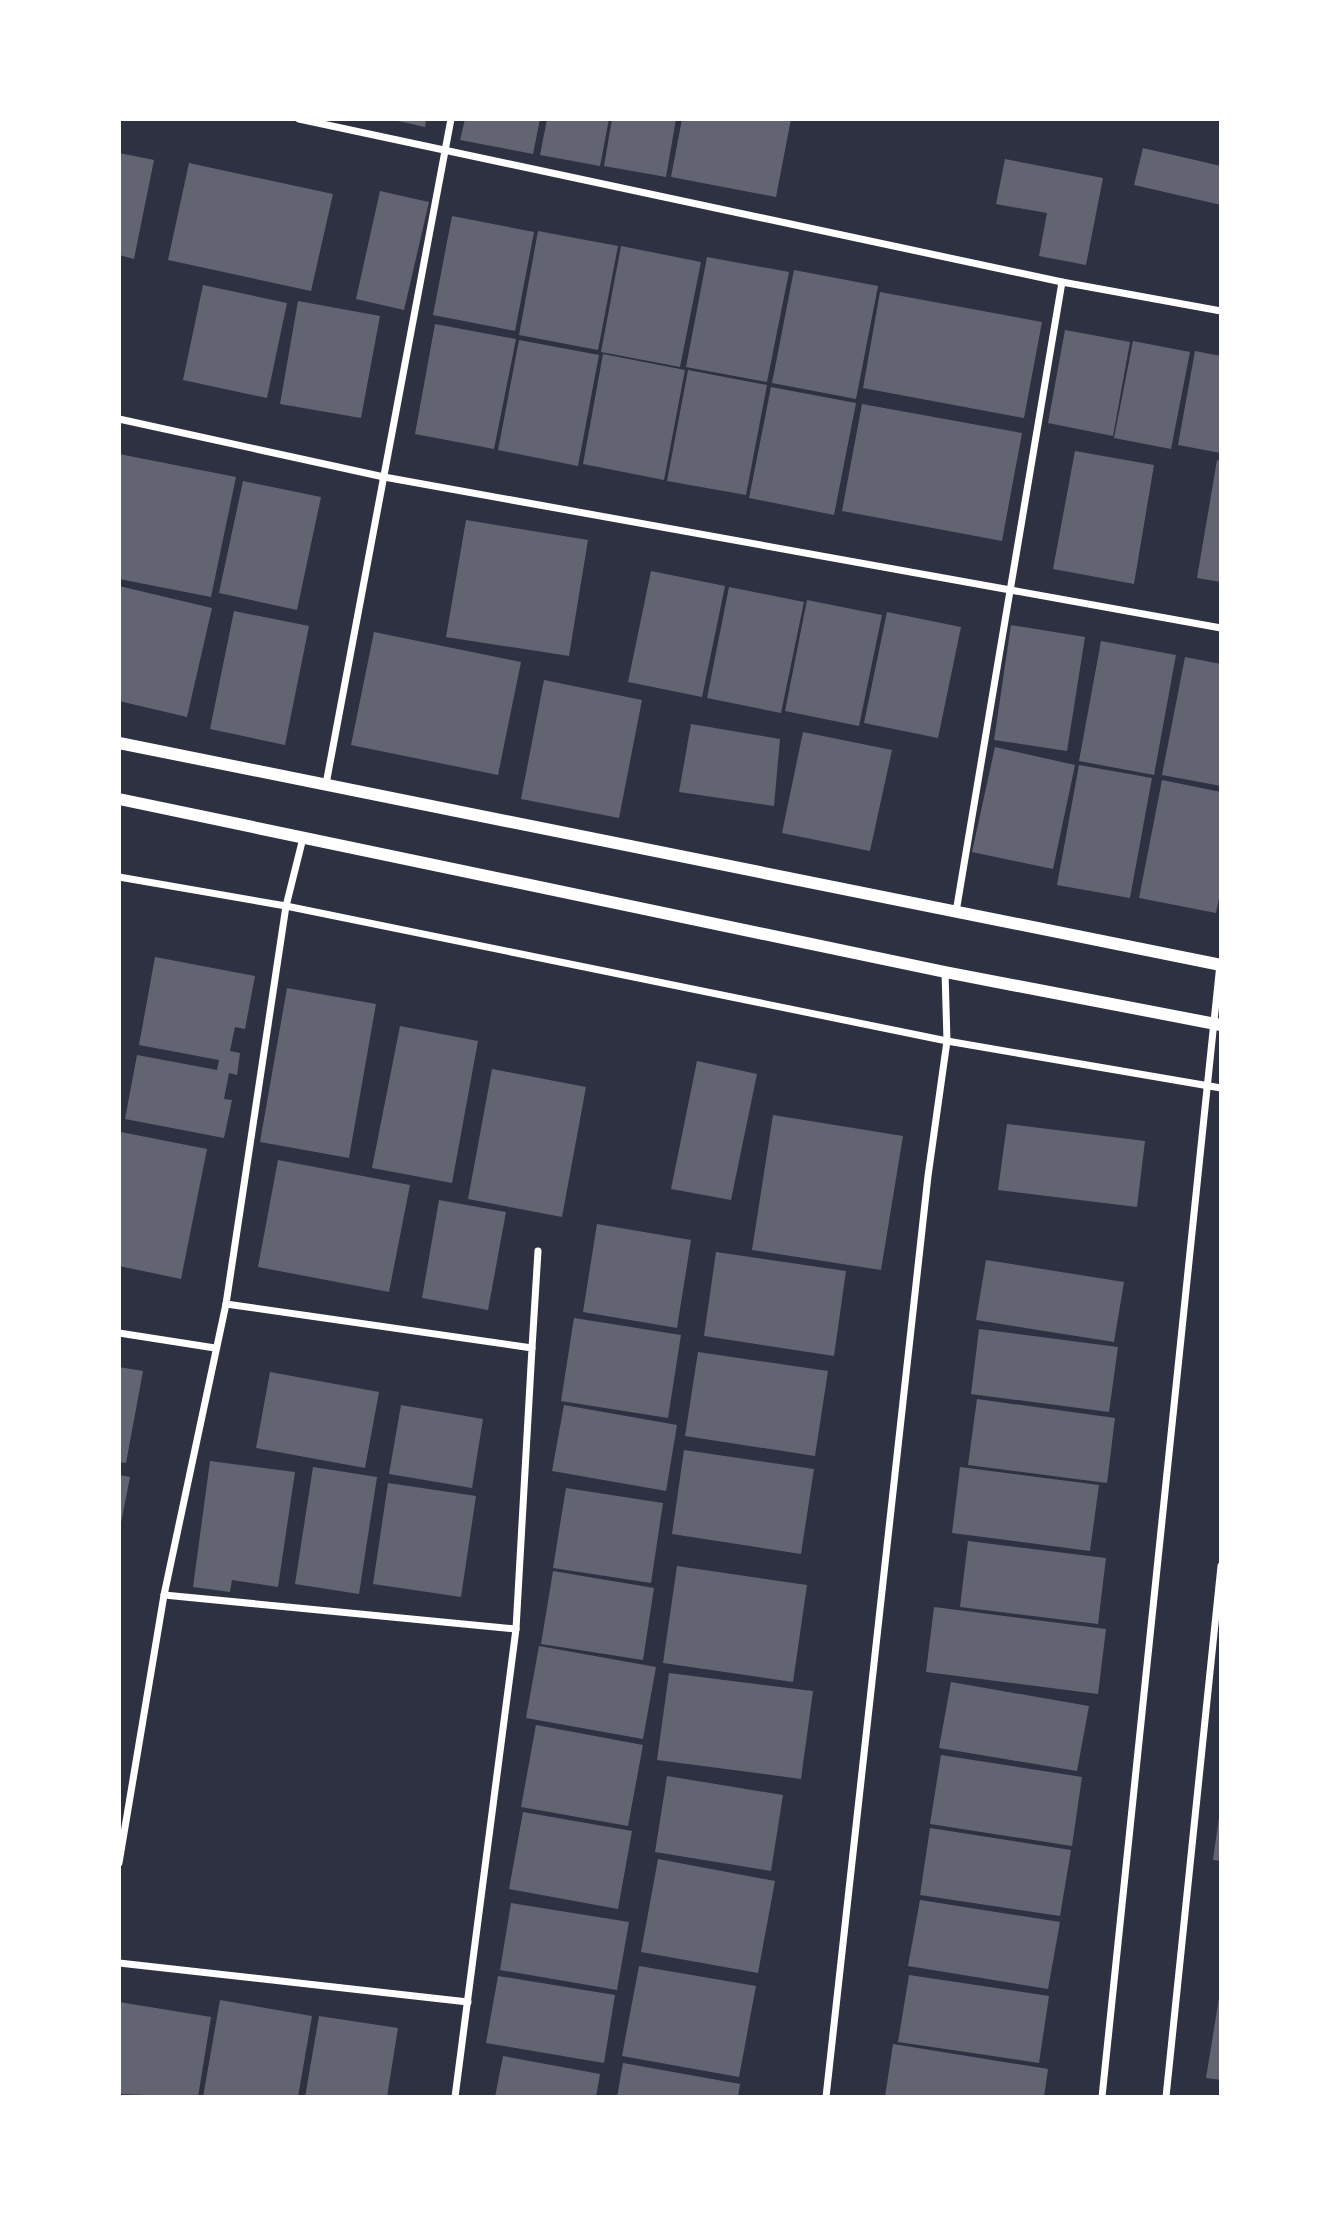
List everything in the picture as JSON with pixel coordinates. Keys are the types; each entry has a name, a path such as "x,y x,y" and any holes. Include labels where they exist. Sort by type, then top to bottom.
{"street":[{"path":"299,119 1062,282 1221,311"},
{"path":"326,784 451,119"},
{"path":"956,912 1062,282"},
{"path":"119,419 384,477 1221,628"},
{"path":"119,743 1221,965 1218,1024 1207,1086 1102,2097"},
{"path":"119,799 946,972 1218,1024"},
{"path":"119,1863 164,1595 226,1304 286,905 303,838"},
{"path":"119,877 286,905 947,1041 1221,1088"},
{"path":"826,2097 927,1190 947,1041 946,972"},
{"path":"455,2097 516,1629 538,1251"},
{"path":"226,1304 532,1348"},
{"path":"119,1333 215,1348"},
{"path":"1166,2097 1221,1566"},
{"path":"164,1595 516,1629"},
{"path":"119,1963 468,2002"}],"building":[{"path":"389,119 426,119 425,127"},
{"path":"465,119 540,119 533,154 460,140"},
{"path":"547,119 609,119 600,166 540,155"},
{"path":"612,119 676,119 666,177 604,166"},
{"path":"682,119 791,119 776,197 671,177"},
{"path":"1143,148 1221,166 1221,205 1134,185"},
{"path":"119,153 154,160 134,259 119,255"},
{"path":"1005,159 1103,178 1086,265 1039,256 1047,213 996,204"},
{"path":"189,163 333,194 311,291 168,260"},
{"path":"380,191 429,202 404,310 356,299"},
{"path":"452,216 534,232 515,331 433,315"},
{"path":"538,231 618,246 598,350 519,335"},
{"path":"621,246 701,262 680,367 601,352"},
{"path":"707,257 789,272 767,382 686,367"},
{"path":"794,270 878,286 856,399 772,383"},
{"path":"203,285 287,303 267,398 183,380"},
{"path":"880,292 1042,322 1024,418 863,388"},
{"path":"298,301 380,316 361,418 280,404"},
{"path":"435,324 516,339 494,449 415,434"},
{"path":"1065,330 1130,342 1113,436 1048,423"},
{"path":"519,340 599,355 578,466 498,450"},
{"path":"1133,341 1190,352 1171,449 1114,438"},
{"path":"1195,351 1221,356 1221,453 1178,445"},
{"path":"603,354 685,370 664,480 583,464"},
{"path":"688,370 767,385 746,495 667,481"},
{"path":"771,387 856,403 834,515 749,498"},
{"path":"862,404 1022,433 1002,541 842,511"},
{"path":"1075,451 1154,465 1134,584 1053,569"},
{"path":"119,454 236,477 211,597 119,579"},
{"path":"1217,460 1221,461 1221,582 1197,578"},
{"path":"243,481 321,497 297,610 219,593"},
{"path":"466,520 588,540 569,656 446,637"},
{"path":"651,571 725,586 702,697 628,682"},
{"path":"119,586 212,608 187,717 119,701"},
{"path":"729,587 804,602 781,713 707,698"},
{"path":"807,600 882,615 859,726 785,711"},
{"path":"234,611 309,626 285,745 210,729"},
{"path":"887,612 961,627 938,738 864,723"},
{"path":"1011,625 1085,637 1067,751 994,740"},
{"path":"374,632 521,662 498,775 351,745"},
{"path":"1101,641 1176,655 1154,775 1079,761"},
{"path":"1185,657 1221,664 1221,786 1162,775"},
{"path":"544,680 642,700 619,818 521,799"},
{"path":"691,724 780,739 774,806 679,792"},
{"path":"803,732 892,750 870,851 782,833"},
{"path":"995,747 1075,765 1053,869 972,852"},
{"path":"1079,765 1152,778 1130,898 1057,885"},
{"path":"1162,780 1221,792 1221,889 1216,913 1139,898"},
{"path":"155,957 255,976 245,1029 235,1027 230,1051 240,1053 237,1075 229,1073 224,1099 232,1100 224,1138 125,1119 137,1055 217,1070 219,1060 139,1045"},
{"path":"287,988 376,1004 349,1158 260,1142"},
{"path":"400,1026 478,1041 452,1183 372,1168"},
{"path":"697,1061 757,1074 731,1200 671,1189"},
{"path":"492,1069 586,1087 562,1217 468,1199"},
{"path":"773,1115 903,1136 881,1270 752,1250"},
{"path":"1007,1124 1145,1141 1137,1207 998,1190"},
{"path":"121,1132 207,1149 181,1279 119,1266"},
{"path":"278,1160 410,1185 389,1292 258,1267"},
{"path":"439,1200 506,1212 488,1310 422,1298"},
{"path":"597,1224 691,1240 677,1328 583,1312"},
{"path":"716,1252 846,1271 834,1356 704,1336"},
{"path":"986,1260 1124,1282 1114,1342 976,1320"},
{"path":"574,1318 681,1335 668,1418 561,1401"},
{"path":"979,1329 1118,1347 1109,1412 971,1394"},
{"path":"698,1352 828,1371 815,1456 685,1436"},
{"path":"119,1367 143,1371 126,1463 119,1462"},
{"path":"270,1372 379,1392 365,1468 256,1448"},
{"path":"977,1399 1115,1418 1107,1483 968,1465"},
{"path":"401,1405 483,1419 472,1488 389,1474"},
{"path":"564,1405 677,1425 666,1491 552,1471"},
{"path":"684,1450 814,1469 801,1554 672,1534"},
{"path":"210,1461 295,1472 278,1587 232,1580 230,1592 193,1587"},
{"path":"313,1467 377,1477 359,1594 295,1584"},
{"path":"960,1467 1099,1485 1090,1551 952,1533"},
{"path":"119,1475 130,1477 120,1528 119,1527"},
{"path":"388,1483 476,1496 461,1597 373,1584"},
{"path":"566,1488 663,1503 651,1583 553,1568"},
{"path":"968,1541 1106,1558 1098,1624 960,1607"},
{"path":"677,1566 807,1585 793,1682 663,1663"},
{"path":"553,1571 654,1588 643,1660 541,1644"},
{"path":"934,1607 1106,1629 1098,1694 926,1672"},
{"path":"539,1646 656,1667 643,1739 526,1718"},
{"path":"669,1673 813,1691 801,1779 657,1760"},
{"path":"951,1682 1089,1706 1077,1771 939,1748"},
{"path":"536,1725 643,1745 628,1826 521,1807"},
{"path":"941,1755 1082,1777 1072,1846 930,1824"},
{"path":"667,1776 783,1795 771,1871 655,1852"},
{"path":"523,1812 632,1831 618,1909 509,1889"},
{"path":"1221,1817 1221,1861 1213,1860"},
{"path":"930,1828 1071,1850 1060,1916 920,1895"},
{"path":"658,1859 775,1881 758,1973 641,1952"},
{"path":"920,1900 1060,1922 1048,1989 908,1966"},
{"path":"511,1903 629,1922 617,1990 500,1970"},
{"path":"639,1966 756,1986 739,2077 622,2056"},
{"path":"909,1975 1049,1996 1039,2063 898,2042"},
{"path":"498,1976 615,1995 604,2063 486,2043"},
{"path":"1221,1992 1221,2080 1206,2078"},
{"path":"220,2000 312,2016 298,2097 203,2097"},
{"path":"119,2002 211,2017 198,2097 119,2094"},
{"path":"319,2016 398,2028 387,2097 305,2097"},
{"path":"893,2044 1048,2069 1044,2097 885,2097"},
{"path":"503,2056 600,2074 596,2097 495,2097"},
{"path":"623,2063 740,2084 738,2097 617,2097"}]}
